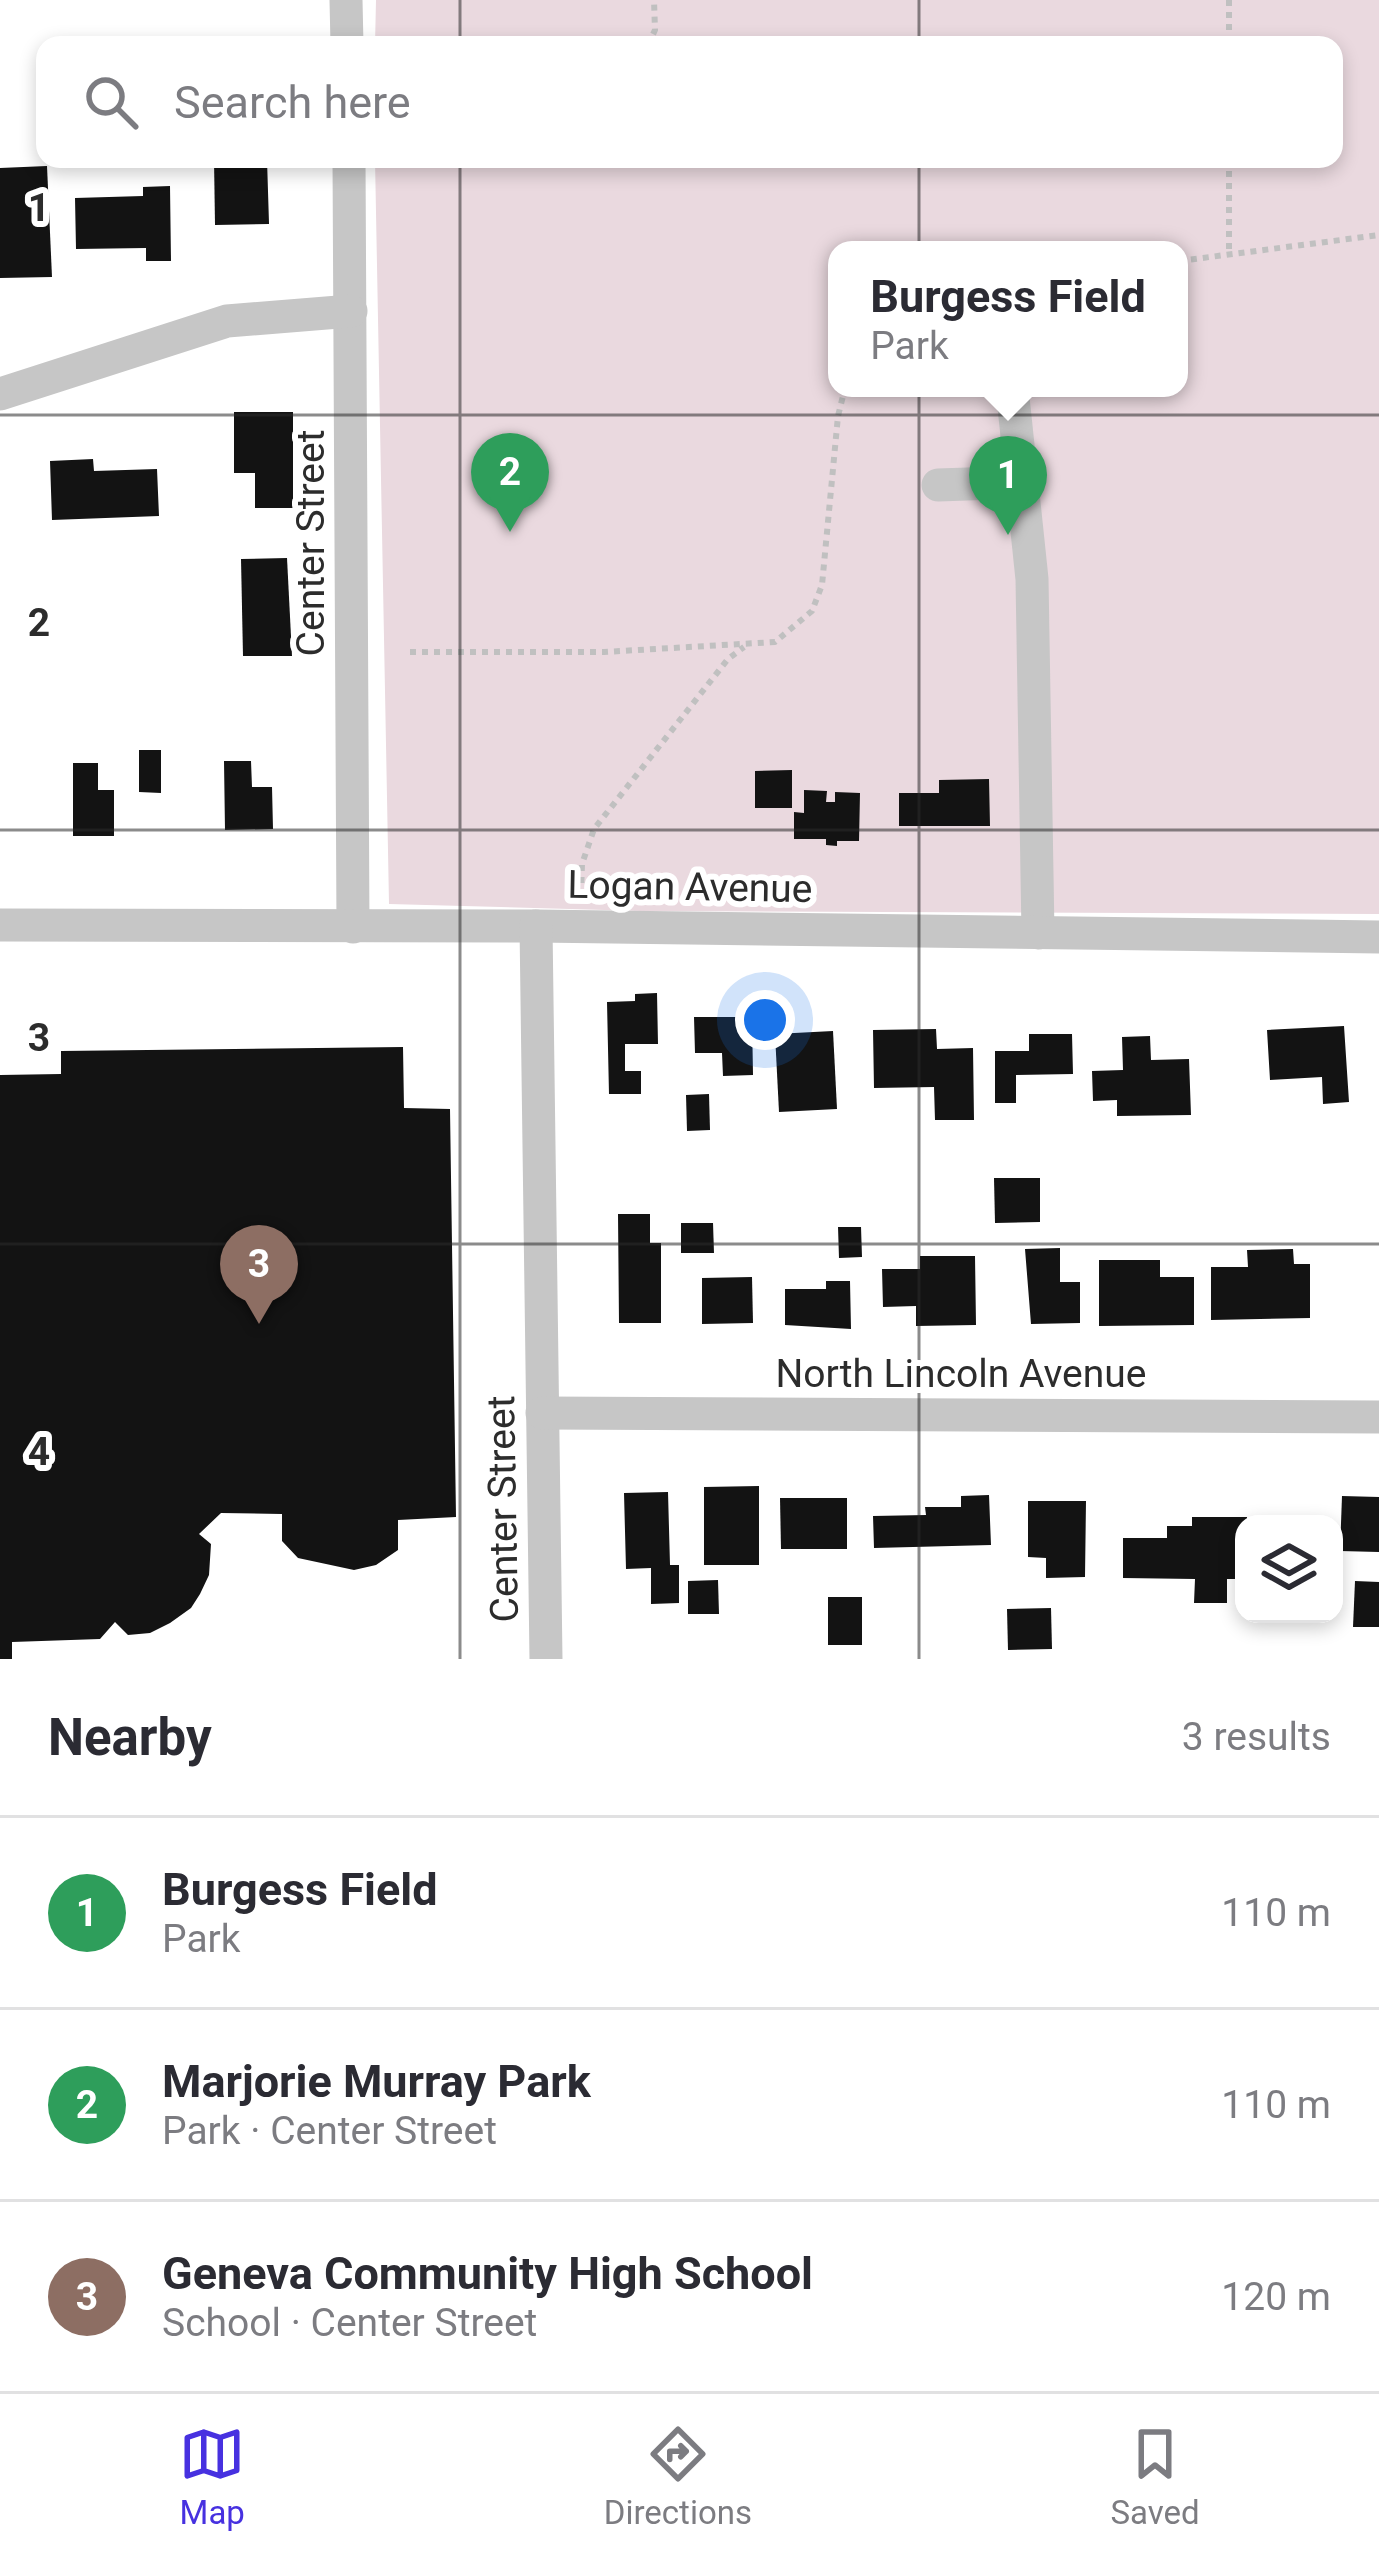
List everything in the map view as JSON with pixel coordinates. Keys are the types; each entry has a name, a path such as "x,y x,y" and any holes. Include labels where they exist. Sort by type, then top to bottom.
{"street":[{"path":"346,0 347,36"},
{"name":"Center Street","path":"349,168 353,927"},
{"path":"0,394 227,321 351,311"},
{"path":"1013,397 1032,579 1038,933"},
{"path":"938,485 1024,482"},
{"name":"Logan Avenue","path":"0,925 536,926 1379,938"},
{"name":"Center Street","path":"536,926 546,1659"},
{"name":"North Lincoln Avenue","path":"542,1413 1379,1417"}],"path":[{"path":"652,36 654,0"},
{"path":"1229,0 1229,36"},
{"path":"1229,168 1229,253"},
{"path":"1188,260 1379,236"},
{"path":"410,652 604,652 775,642 812,611 822,585 843,397"},
{"path":"580,906 582,864 594,829 728,659 747,645"}],"shaded area":[{"path":"376,0 1379,0 1379,914 640,911 389,904 375,168 1343,168 1343,36 375,36"}],"building":[{"path":"0,168 47,168 52,277 0,278"},
{"path":"214,168 267,168 269,224 215,225"},
{"path":"170,186 171,261 146,261 146,248 76,249 75,198 143,196 143,187"},
{"path":"234,412 293,412 293,508 255,508 255,473 234,473"},
{"path":"93,459 94,471 157,469 159,516 52,520 50,461"},
{"path":"287,558 292,656 243,656 241,559"},
{"path":"139,750 161,750 161,793 139,792"},
{"path":"224,761 251,761 252,787 272,787 273,829 225,830"},
{"path":"73,763 98,763 98,790 114,790 114,836 73,836"},
{"path":"792,770 792,808 755,808 755,771"},
{"path":"989,779 990,826 899,826 899,793 939,793 939,780"},
{"path":"804,790 827,791 826,802 835,802 835,792 860,793 859,841 837,841 837,846 826,845 826,839 794,839 794,812 804,813"},
{"path":"657,993 658,1044 625,1044 625,1071 641,1071 641,1094 609,1094 607,1002 635,1001 635,994"},
{"path":"694,1017 752,1017 753,1075 723,1076 722,1053 695,1053"},
{"path":"1344,1026 1349,1102 1323,1104 1322,1077 1270,1080 1267,1030"},
{"path":"936,1029 937,1049 973,1048 974,1120 935,1120 934,1087 874,1088 873,1030"},
{"path":"833,1031 837,1109 779,1112 775,1034"},
{"path":"1029,1034 1072,1034 1073,1074 1016,1075 1016,1103 995,1103 995,1051 1029,1051"},
{"path":"1150,1036 1151,1060 1189,1059 1191,1115 1117,1116 1117,1100 1093,1101 1092,1071 1123,1070 1122,1037"},
{"path":"403,1047 404,1108 450,1109 456,1517 398,1520 398,1550 376,1565 354,1570 298,1558 282,1541 282,1514 221,1513 199,1534 211,1544 209,1575 191,1608 170,1623 150,1633 128,1635 115,1622 100,1639 12,1642 12,1659 0,1659 0,1075 61,1074 61,1051"},
{"path":"709,1094 710,1130 687,1131 686,1095"},
{"path":"994,1178 1040,1178 1040,1222 995,1223"},
{"path":"618,1214 650,1214 650,1243 661,1243 661,1323 619,1323"},
{"path":"681,1223 713,1223 714,1253 681,1253"},
{"path":"838,1227 861,1227 862,1257 839,1258"},
{"path":"1060,1248 1060,1282 1080,1282 1080,1323 1031,1324 1025,1249"},
{"path":"1293,1249 1294,1264 1310,1264 1310,1318 1211,1320 1211,1267 1248,1267 1247,1250"},
{"path":"920,1256 975,1256 976,1325 916,1326 916,1306 883,1307 882,1269 920,1269"},
{"path":"1099,1260 1160,1260 1160,1277 1194,1277 1194,1325 1099,1326"},
{"path":"752,1277 753,1323 702,1324 702,1278"},
{"path":"826,1281 850,1281 851,1329 785,1325 785,1289 826,1289"},
{"path":"759,1486 759,1565 704,1565 704,1487"},
{"path":"668,1492 670,1565 679,1565 679,1603 651,1604 651,1568 626,1569 624,1493"},
{"path":"989,1495 991,1545 874,1548 873,1516 926,1515 925,1507 961,1507 961,1496"},
{"path":"1342,1496 1379,1497 1379,1552 1343,1551"},
{"path":"780,1498 847,1498 847,1549 781,1549"},
{"path":"1028,1501 1086,1501 1085,1577 1046,1578 1046,1558 1028,1557"},
{"path":"1192,1517 1235,1517 1235,1579 1227,1579 1227,1603 1194,1603 1195,1579 1123,1578 1123,1538 1167,1538 1167,1526 1192,1526"},
{"path":"718,1580 719,1614 688,1614 688,1581"},
{"path":"1355,1581 1379,1582 1379,1627 1353,1627"},
{"path":"828,1597 862,1597 862,1645 828,1645"},
{"path":"1051,1608 1052,1649 1008,1650 1007,1609"}],"place":[{"name":"Marjorie Murray Park","path":"510,532"},
{"name":"Burgess Field","path":"1008,535"},
{"name":"Geneva Community High School","path":"259,1324"}]}
